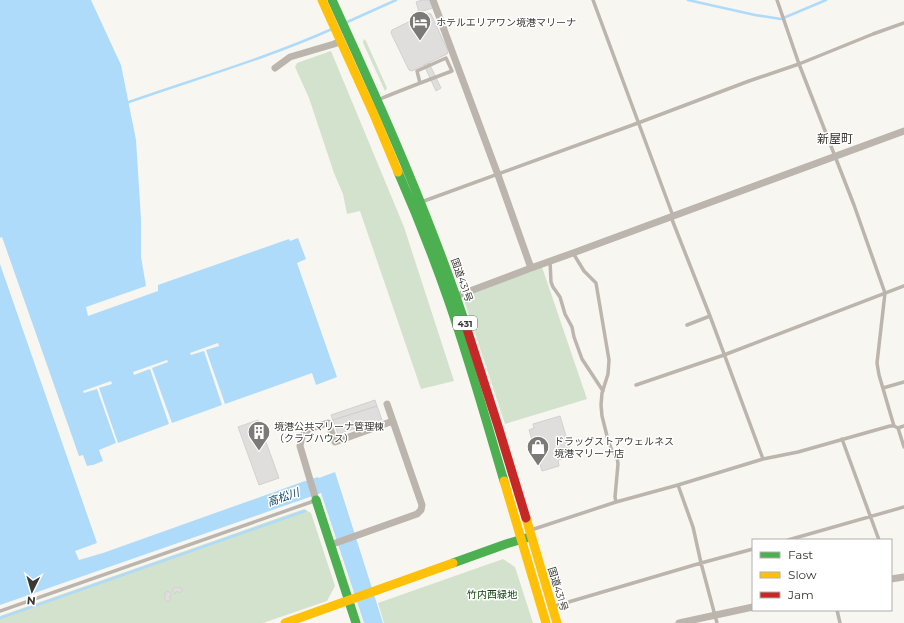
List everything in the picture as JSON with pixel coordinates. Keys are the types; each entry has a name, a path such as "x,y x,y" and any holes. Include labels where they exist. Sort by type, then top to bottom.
{"main road":[{"name":"国道431号","path":"322,0 335,16"},
{"name":"国道431号","path":"332,0 335,16 342,36 452,297 475,382 546,623"},
{"name":"国道431号","path":"342,36 378,100 421,202 452,297 498,426 557,623"},
{"path":"316,498 334,544 352,599 356,623"},
{"path":"285,623 506,544 530,534"}],"street":[{"path":"433,0 531,268"},
{"path":"274,68 290,57 334,44 342,36"},
{"path":"452,297 904,131"},
{"path":"334,544 417,514 422,505 387,404"},
{"path":"316,498 300,446 301,438 306,431 328,423 335,442 393,421"},
{"path":"892,578 904,577"},
{"path":"679,623 752,606"}],"lane":[{"path":"593,0 763,459"},
{"path":"777,0 799,64 854,205 885,293 877,363 883,388 904,447"},
{"path":"421,202 799,64 904,23"},
{"path":"378,100 452,71 446,58 418,71 420,83"},
{"path":"573,253 584,271 596,283 608,360 608,374 601,404 602,416 612,451 617,457 616,502"},
{"path":"550,261 551,282 560,297 565,314 572,327 582,359 603,391"},
{"path":"636,385 724,355 904,286"},
{"path":"687,325 710,316"},
{"path":"883,388 904,382"},
{"path":"530,534 616,502 763,459 798,452 890,426 904,426"},
{"path":"842,439 879,539"},
{"path":"678,485 693,527 717,623"},
{"path":"0,611 316,498"},
{"path":"791,539 904,507"},
{"path":"552,606 701,562 752,549"},
{"path":"837,611 840,623"}],"green space":[{"path":"364,39 387,88 385,91 364,45"},
{"path":"331,51 404,227 454,381 421,389 360,211 347,214 343,194 334,173 309,98 295,67 297,63"},
{"path":"542,267 587,399 505,424 463,297"},
{"path":"304,509 311,513 335,586 327,601 263,623 0,623 0,616"},
{"name":"竹内西緑地","path":"503,559 515,567 533,623 384,623 378,603"}],"water":[{"path":"0,0 91,0 121,65 136,140 141,219 141,257 146,286 86,307 88,316 158,291 158,285 289,239 290,241 298,238 306,259 297,263 337,377 316,385 312,373 225,404 206,350 219,346 218,343 190,353 191,355 204,351 222,405 172,423 152,368 168,362 167,360 133,372 134,375 150,369 169,424 118,443 99,388 112,384 111,381 83,391 84,393 97,389 116,443 99,450 103,461 87,466 83,455 79,456 2,237 0,238"},
{"name":"高松川","path":"0,264 97,543 75,551 79,560 103,553 302,482 335,472 383,623 364,623 321,493 0,605"}],"building":[{"path":"430,0 433,8 419,12 416,2"},
{"name":"ホテルエリアワン境港マリーナ","path":"427,13 431,14 448,51 447,54 412,71 409,70 391,33 392,30"},
{"path":"429,63 441,88 436,91 424,65"},
{"path":"375,400 377,406 333,420 331,415"},
{"path":"377,406 382,420 338,434 333,420"},
{"path":"560,416 572,456 558,460 559,466 542,471 529,430 534,428 533,424"},
{"name":"境港公共マリーナ管理棟 （クラブハウス）","path":"258,420 279,478 259,485 238,427"},
{"path":"175,587 179,587 183,590 179,593 177,591 175,594 172,590"},
{"path":"168,591 172,595 169,597 171,599 167,602 164,597 166,595 164,594"}],"waterway":[{"path":"345,23 396,0"},
{"path":"688,0 755,15 781,19 826,0"},
{"path":"126,103 281,50 332,29"},
{"path":"0,618 305,511"}],"traffic: fast":[{"path":"332,0 404,161 452,284 466,326"},
{"path":"398,172 424,235 456,322 504,481"},
{"path":"316,500 356,623"},
{"path":"453,563 526,538"}],"traffic: slow":[{"path":"322,0 398,172"},
{"path":"504,481 546,623"},
{"path":"526,518 557,623"},
{"path":"285,623 453,563"}],"traffic: jam":[{"path":"466,326 526,518"}],"place":[{"name":"ホテルエリアワン境港マリーナ","path":"420,42"},
{"name":"境港公共マリーナ管理棟 （クラブハウス）","path":"259,452"},
{"name":"ドラッグストアウェルネス 境港マリーナ店","path":"538,466"}],"district":[{"name":"新屋町","path":"835,138"}]}
